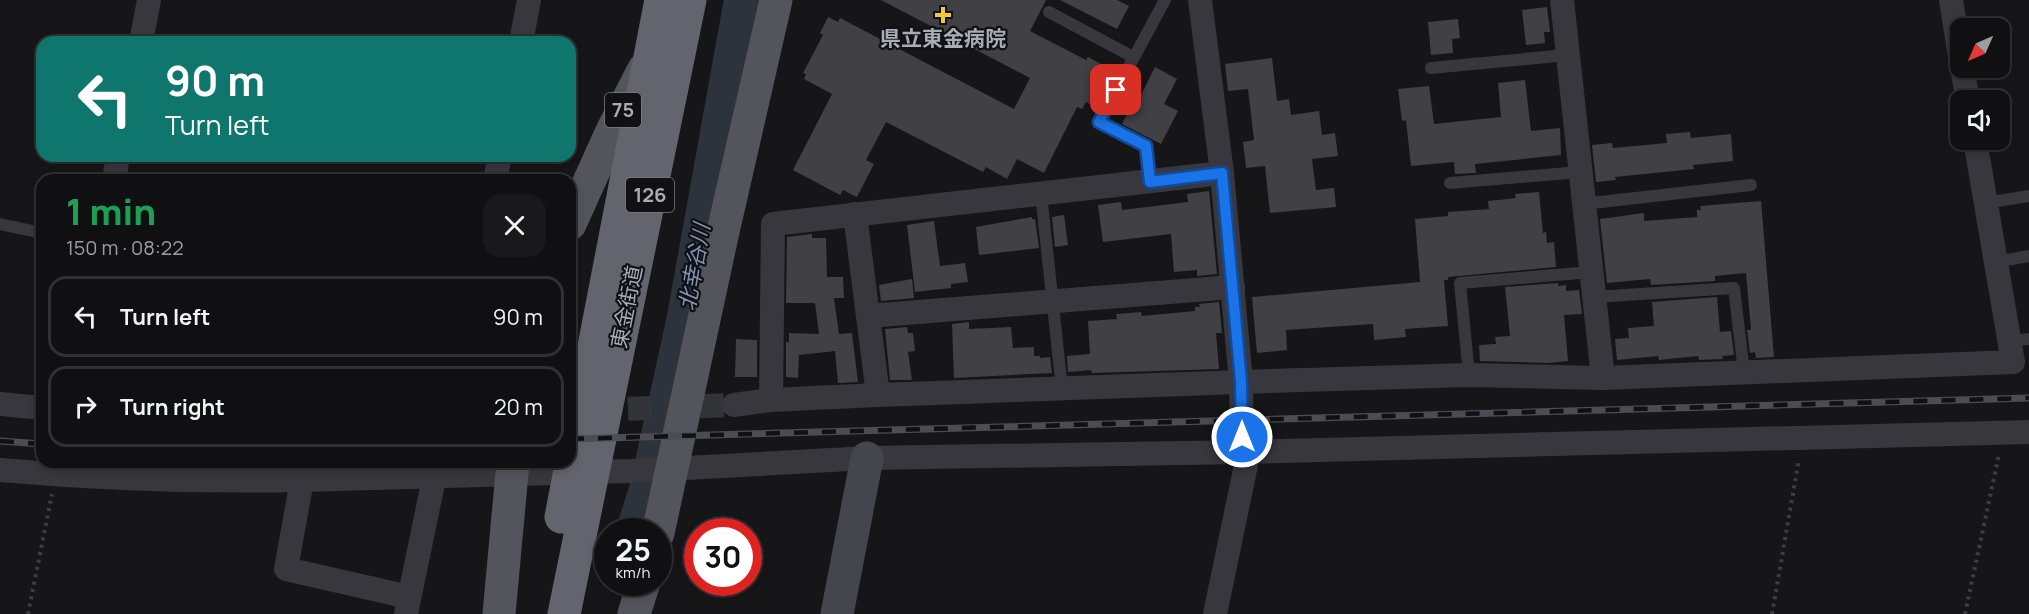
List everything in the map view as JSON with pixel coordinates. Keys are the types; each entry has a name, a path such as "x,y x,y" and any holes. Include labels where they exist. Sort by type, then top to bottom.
{"highway":[{"name":"東金街道","path":"564,614 576,497 597,388 661,0"},
{"name":"東金街道","path":"597,388 690,0"},
{"name":"東金街道","path":"542,614 576,497"}],"main road":[{"name":"75","path":"576,208 612,131 656,46 684,0"},
{"path":"661,518 776,0"},
{"path":"500,614 512,468"},
{"path":"634,614 640,596"}],"street":[{"path":"142,36 149,0"},
{"path":"522,36 529,0"},
{"path":"1200,0 1222,173 1241,382 1246,465 1215,614"},
{"path":"1562,0 1603,378"},
{"path":"1951,0 1954,18"},
{"path":"734,405 771,400 878,395 1241,382 1469,375 1603,378 2013,362 2019,340 1996,262 1977,150"},
{"path":"771,400 773,224 1222,173"},
{"path":"855,214 878,395"},
{"path":"868,316 1233,286"},
{"path":"0,404 36,407"},
{"path":"0,470 56,475 249,481 302,480 435,470 631,471 867,458 1244,452 2029,432"},
{"path":"837,614 867,458"},
{"path":"302,480 286,569 407,605 435,470"}],"lane":[{"path":"1150,182 1146,146 1099,122 1164,0"},
{"path":"1049,12 1133,57"},
{"path":"1431,68 1567,55"},
{"path":"1450,183 1580,172"},
{"path":"1583,204 1751,185"},
{"path":"1041,194 1062,389"},
{"path":"1986,203 2029,196"},
{"path":"0,225 36,232"},
{"path":"1996,262 2029,256"},
{"path":"1469,375 1460,283 1591,272"},
{"path":"1594,297 1734,288 1744,372"}],"path":[{"path":"1965,614 2004,432"},
{"path":"1772,614 1803,438"},
{"path":"28,614 56,475"}],"building":[{"path":"881,0 1046,0 1030,31 1086,60 1088,57 1105,66 1101,72 1111,77 1095,107 1086,102 1082,109 1077,107 1044,173 1017,159 1007,179 986,167 983,172 886,122 866,160 874,164 857,197 843,190 840,195 793,170 832,94 804,79 806,74 803,73 823,35 820,33 828,17 838,22 840,18 1014,109 1030,78"},
{"path":"1060,0 1117,0 1129,6 1117,29"},
{"path":"1547,7 1550,32 1544,32 1545,43 1526,45 1522,10"},
{"path":"1458,19 1460,38 1452,39 1453,53 1431,55 1428,22"},
{"path":"1272,58 1277,101 1289,99 1291,115 1319,111 1322,135 1335,133 1338,156 1312,159 1316,190 1334,188 1336,207 1270,213 1265,166 1246,168 1243,142 1254,140 1248,89 1228,91 1225,64"},
{"path":"1155,67 1177,79 1164,104 1178,111 1161,144 1122,124 1139,91 1142,93"},
{"path":"1525,80 1531,131 1560,128 1561,155 1475,164 1476,173 1455,174 1454,162 1411,166 1406,120 1402,121 1398,89 1429,86 1434,124 1501,117 1498,83"},
{"path":"1690,132 1691,138 1731,134 1733,161 1693,165 1694,169 1615,177 1616,180 1596,182 1592,145 1612,143 1613,148 1667,143 1666,134"},
{"path":"1209,191 1217,274 1197,276 1197,270 1174,272 1171,234 1103,242 1098,205 1121,202 1122,210 1188,202 1187,194"},
{"path":"1539,192 1543,233 1546,232 1547,243 1554,242 1556,267 1448,277 1448,280 1444,280 1448,326 1405,329 1406,337 1374,340 1373,324 1286,330 1287,350 1257,353 1252,297 1420,282 1415,219 1448,216 1448,212 1489,209 1488,201 1516,198 1515,194"},
{"path":"1761,201 1774,357 1756,358 1755,352 1750,353 1747,330 1751,330 1746,273 1715,276 1715,281 1651,285 1650,279 1607,283 1600,219 1644,213 1644,221 1697,217 1697,210 1701,210 1700,206"},
{"path":"1064,215 1068,245 1055,247 1052,217"},
{"path":"1032,217 1035,219 1039,248 979,255 976,227"},
{"path":"934,221 940,266 965,263 968,282 951,284 951,288 915,292 907,225"},
{"path":"812,234 812,238 826,238 827,277 843,277 844,298 834,298 839,334 852,333 858,382 838,383 835,351 799,355 798,378 786,377 786,342 789,342 789,333 819,334 815,303 786,303 787,237"},
{"path":"912,279 914,298 881,301 879,285"},
{"path":"1558,283 1558,286 1566,285 1566,291 1579,290 1582,314 1564,315 1568,361 1548,363 1480,361 1479,345 1496,344 1495,337 1510,336 1505,287"},
{"path":"1717,297 1720,332 1731,331 1734,355 1722,356 1723,359 1699,360 1698,356 1659,360 1658,356 1617,360 1615,339 1629,338 1628,328 1654,326 1652,302"},
{"path":"1219,302 1222,333 1216,333 1219,369 1068,372 1067,356 1090,354 1088,321 1117,319 1116,314 1141,312 1142,316 1195,311 1195,307 1200,307 1199,304"},
{"path":"969,322 969,329 1011,327 1013,348 1034,347 1034,356 1050,357 1052,373 954,378 952,324"},
{"path":"907,327 908,333 913,333 915,351 908,352 912,380 890,380 885,329"},
{"path":"736,339 757,340 757,377 735,377"}],"waterway":[{"name":"北幸谷川","path":"638,518 648,486 685,317 742,0"}],"tunnel":[{"path":"592,410 734,405"}],"railway":[{"path":"576,439 2029,398"},
{"path":"0,441 36,444"}],"place":[{"name":"県立東金病院","path":"943,15"}],"route":[{"path":"1116,90 1099,122 1146,146 1150,182 1222,173 1241,382 1242,437"}]}
